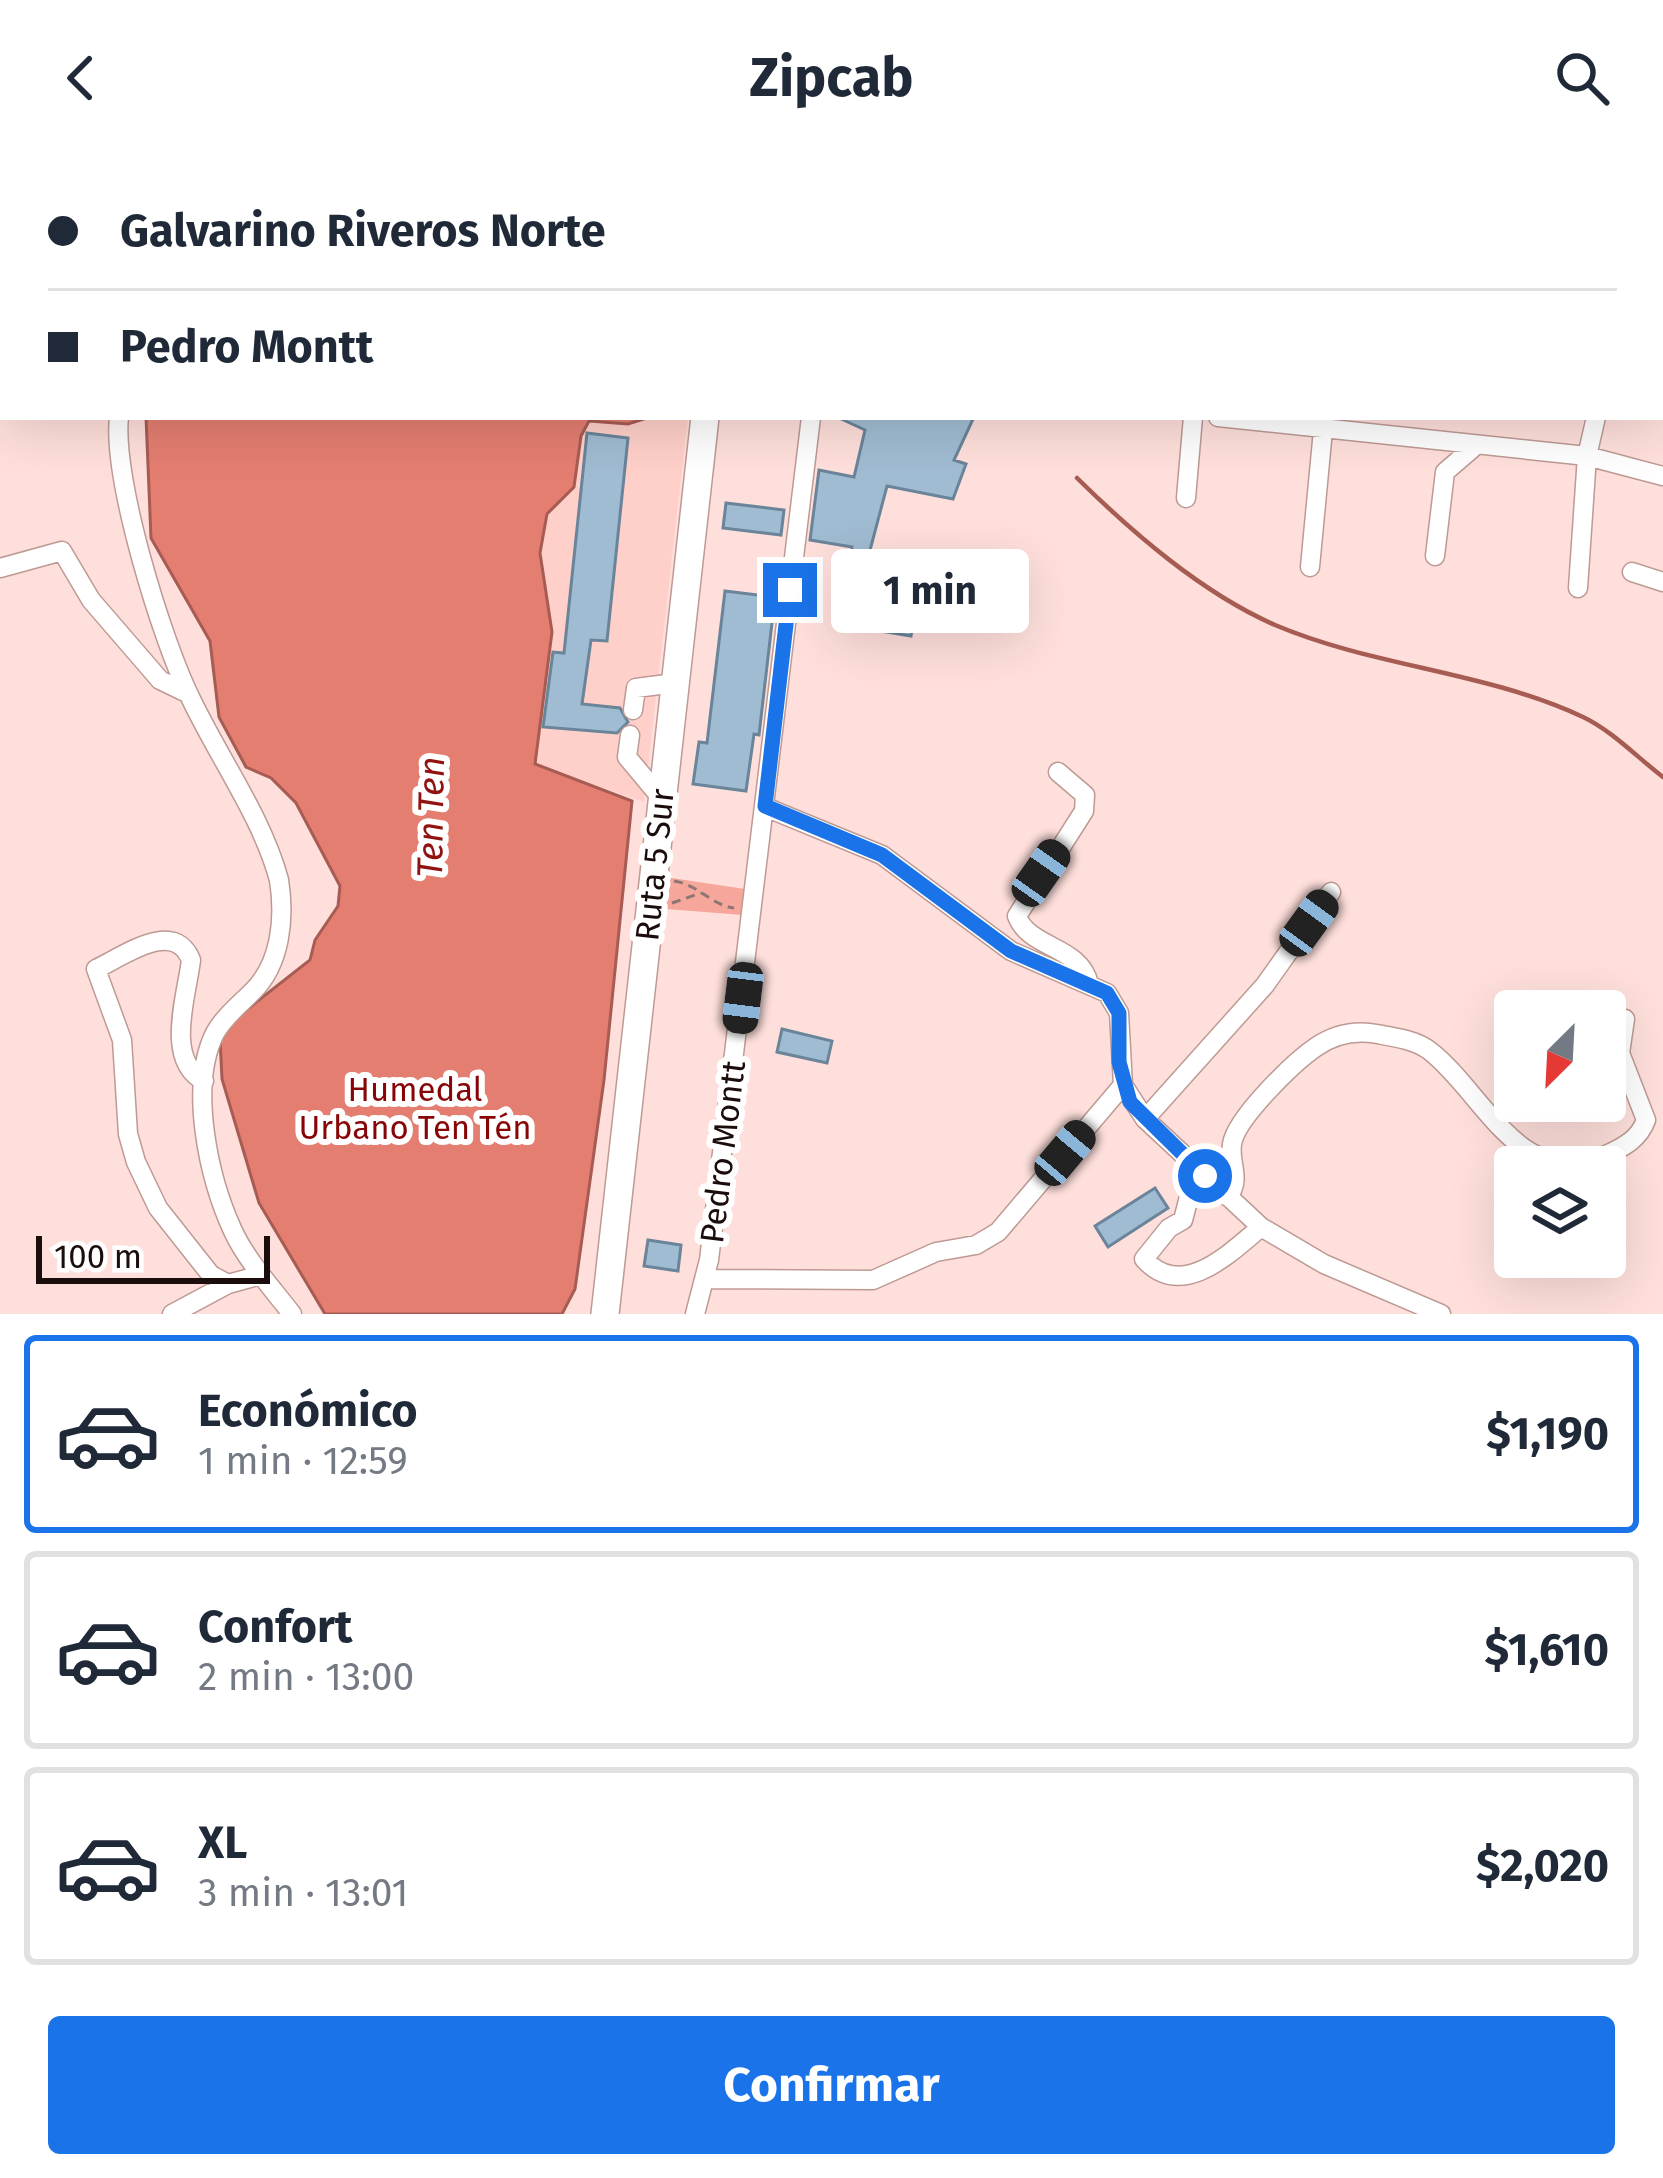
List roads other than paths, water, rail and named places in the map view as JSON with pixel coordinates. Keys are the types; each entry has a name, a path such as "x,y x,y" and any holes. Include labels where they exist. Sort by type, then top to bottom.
{"highway":[{"name":"Ruta 5 Sur","path":"605,1314 705,420"}],"street":[{"path":"119,420 116,446 139,548 187,693 268,848 283,913 273,959 257,988 214,1035 204,1081 208,1138 234,1234 292,1314"},
{"name":"Pedro Montt","path":"695,1314 706,1280 754,910 811,420"},
{"path":"1186,498 1193,420"},
{"path":"1242,420 1587,456 1663,476"},
{"path":"1578,588 1587,456 1595,420"},
{"path":"1310,567 1323,430"},
{"path":"1435,556 1444,472 1474,447"},
{"path":"0,568 62,551 70,557 91,600 160,680 187,693"},
{"path":"1632,572 1663,582"},
{"path":"633,710 637,688 675,682"},
{"path":"630,735 627,757 662,799"},
{"path":"1058,772 1085,795 1084,811 1017,916 1024,930 1081,965 1089,984"},
{"path":"765,806 882,855 1011,951 1107,993 1119,1013 1123,1085 1145,1119 1261,1227 1324,1264 1429,1312"},
{"path":"1145,1119 1265,985 1331,892"},
{"path":"204,1081 190,1070 182,1039 191,960 186,949 170,939 158,940 97,968 122,1040 128,1134 136,1162 158,1208 211,1275 228,1284"},
{"path":"1228,1197 1236,1184 1232,1151 1240,1124 1311,1050 1345,1033 1392,1037 1430,1051 1494,1120"},
{"path":"1496,1122 1544,1159 1567,1165 1601,1157 1635,1138 1646,1120 1626,1068"},
{"path":"706,1280 873,1280 936,1252 976,1245 998,1232 1123,1085"},
{"path":"1205,1176 1190,1193 1183,1220 1168,1228 1144,1259 1157,1274 1178,1276 1212,1268 1261,1227"},
{"path":"172,1314 228,1284 262,1275"}],"water":[{"name":"Humedal Urbano Ten Tén","path":"146,420 641,420 628,424 589,421 581,436 574,487 547,514 540,553 552,632 535,764 632,801 604,1080 575,1289 562,1314 325,1314 259,1203 222,1079 220,1039 231,1022 310,960 315,940 338,906 340,886 296,803 271,778 246,767 219,717 210,641 151,538"}],"waterway":[{"path":"1077,478 1170,560 1248,612 1351,651 1546,702 1593,723 1663,777"}],"water label":[{"name":"Ten Ten","path":"431,817"}]}
